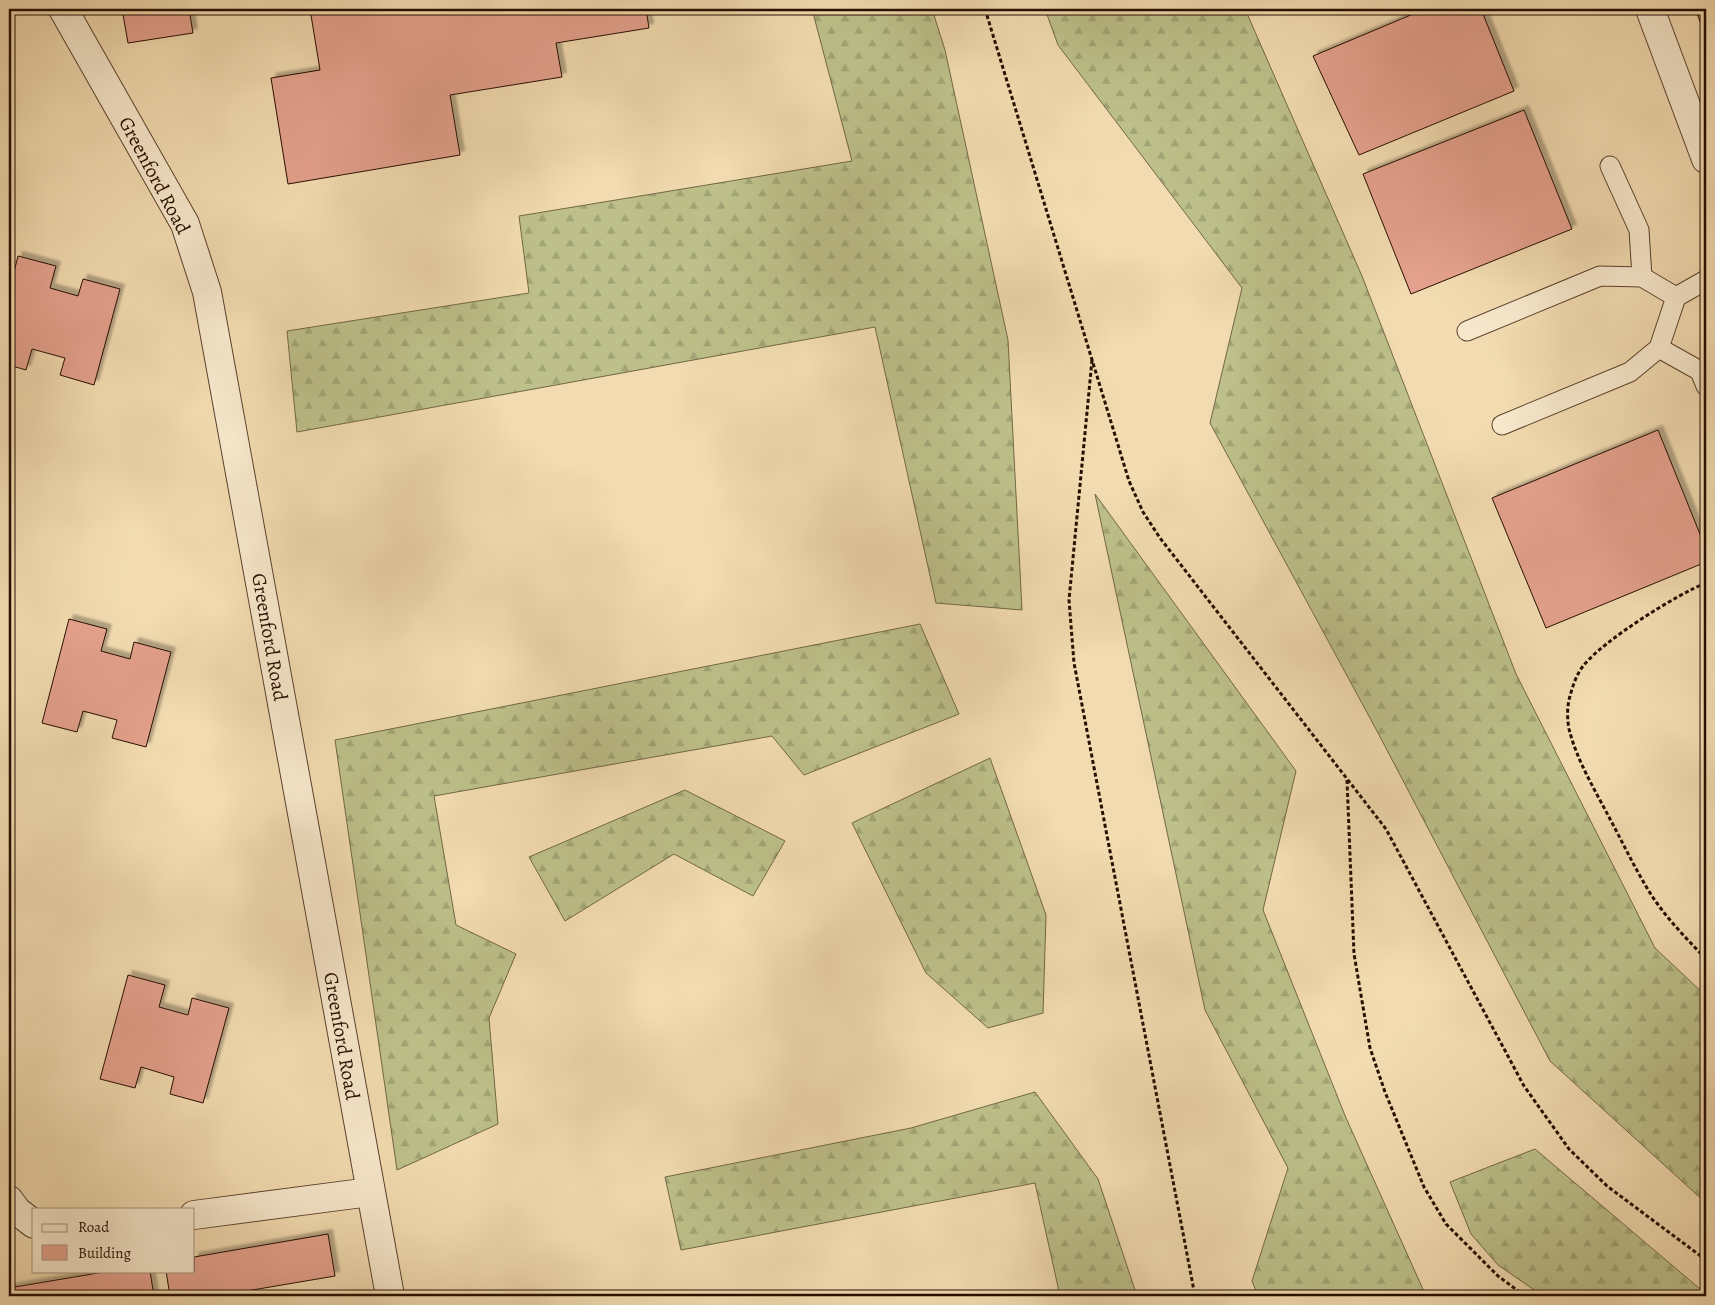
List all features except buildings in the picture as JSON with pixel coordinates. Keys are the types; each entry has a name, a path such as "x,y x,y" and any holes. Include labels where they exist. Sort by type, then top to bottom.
{"street":[{"name":"Greenford Road","path":"63,9 184,224 207,292 390,1296"},
{"path":"1650,9 1706,160"},
{"path":"195,1216 370,1192"},
{"path":"9,1200 17,1211 32,1222"}],"lane":[{"path":"1610,166 1639,230 1642,277"},
{"path":"1467,332 1600,276 1642,277 1676,297"},
{"path":"1502,425 1630,372 1659,348 1676,297 1706,280"},
{"path":"1659,348 1700,371 1706,386"}],"path":[{"path":"985,9 1129,481 1143,512 1160,538 1386,829 1524,1086 1568,1149 1607,1186 1706,1260"},
{"path":"1092,357 1069,600 1070,631 1074,663 1196,1296"},
{"path":"1706,583 1670,601 1598,651 1584,665 1576,679 1569,697 1567,713 1569,729 1581,762 1632,862 1657,903 1677,929 1706,959"},
{"path":"1347,779 1354,954 1370,1048 1385,1092 1424,1188 1446,1224 1498,1276 1525,1296"}],"green space":[{"path":"812,9 932,9 945,50 1008,340 1022,610 936,603 875,327 297,432 287,331 529,293 519,216 852,161"},
{"path":"1045,9 1245,9 1362,276 1516,674 1655,948 1706,996 1706,1203 1550,1061 1377,731 1210,423 1242,288 1058,45"},
{"path":"1095,494 1296,771 1263,910 1346,1118 1426,1296 1258,1296 1252,1281 1288,1168 1205,1010"},
{"path":"920,624 959,714 804,775 772,736 434,796 456,925 516,954 489,1018 498,1124 397,1170 335,740"},
{"path":"990,758 1046,915 1043,1013 988,1028 926,973 852,823"},
{"path":"685,790 785,841 753,896 674,854 565,921 529,857"},
{"path":"1035,1092 1098,1179 1137,1296 1060,1296 1035,1183 681,1250 665,1177 911,1128"},
{"path":"1535,1149 1706,1294 1706,1296 1543,1296 1498,1265 1471,1234 1450,1182"}]}
